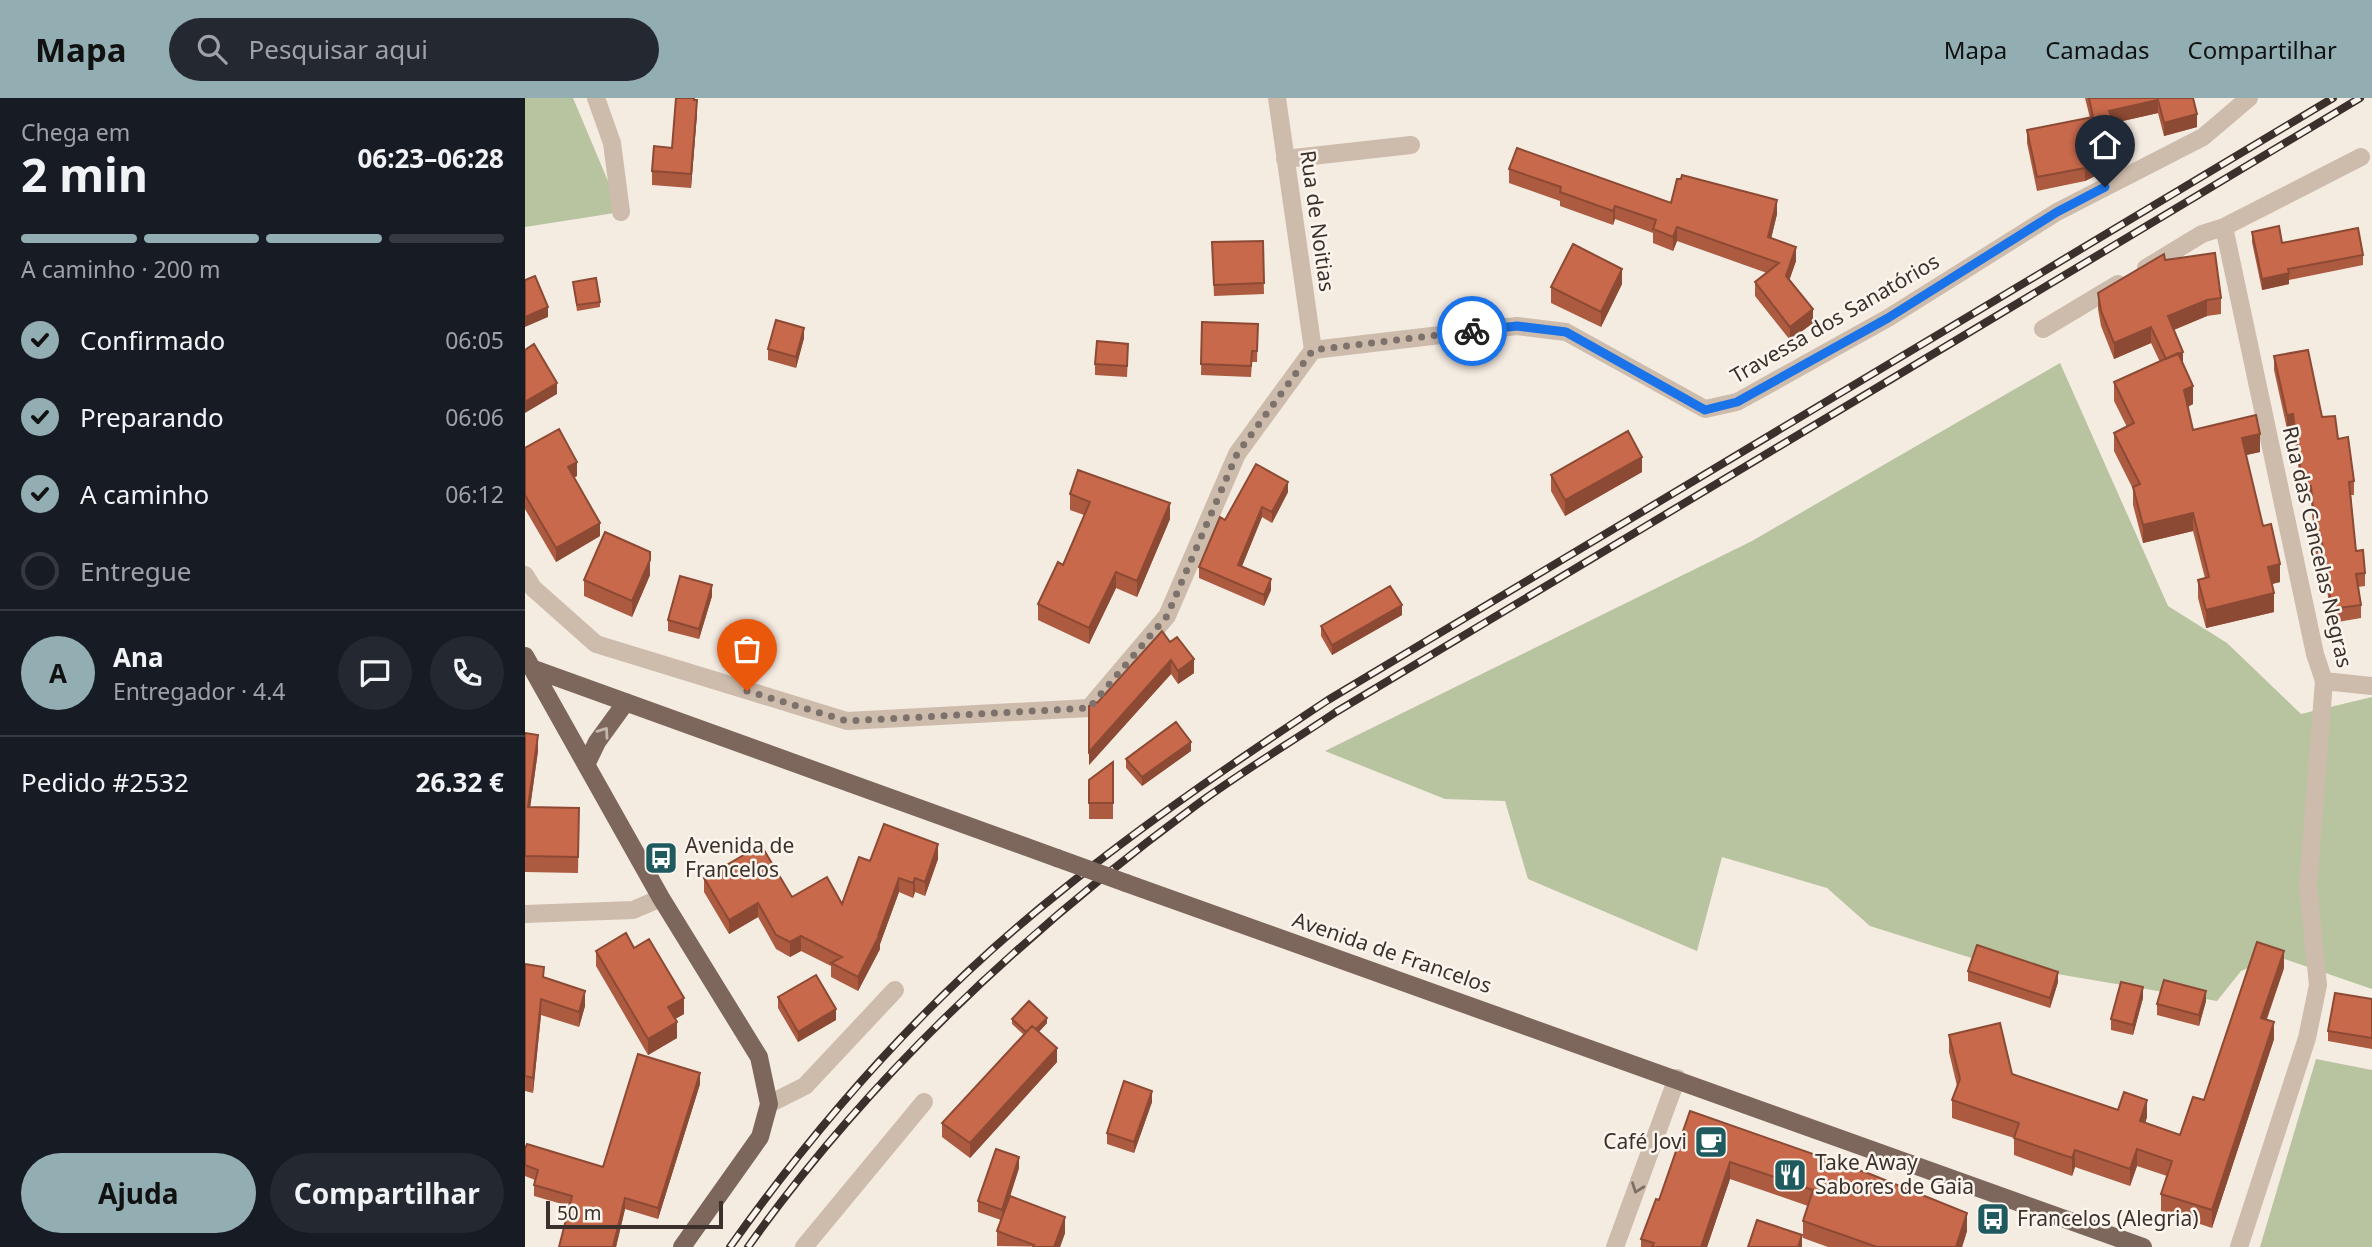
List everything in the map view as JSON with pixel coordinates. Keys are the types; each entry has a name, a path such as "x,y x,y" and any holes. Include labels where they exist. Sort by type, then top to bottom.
{"main road":[{"name":"Avenida de Francelos","path":"527,664 1126,883 2143,1247"},
{"path":"527,664 661,898 759,1058 769,1104 760,1137 682,1247"},
{"path":"586,765 597,742 625,702"}],"street":[{"path":"596,98 612,143 621,212"},
{"name":"Rua de Noitias","path":"1277,98 1313,350"},
{"name":"Travessa dos Sanatórios","path":"1313,350 1517,326 1566,332 1705,410 1737,402 1888,318 2057,212 2203,137 2249,98"},
{"path":"1285,159 1411,145"},
{"path":"2043,329 2201,234 2224,227 2361,156"},
{"name":"Rua das Cancelas Negras","path":"2224,227 2315,654 2324,681 2308,886 2318,985 2307,1038 2239,1247"},
{"path":"525,575 533,588 596,645 847,721 1089,708 1167,616 1237,454 1313,350"},
{"path":"2324,681 2372,686"},
{"path":"525,914 633,910 661,898"},
{"path":"769,1104 805,1086 895,990"},
{"path":"1615,1247 1677,1078"},
{"path":"804,1247 924,1102"}],"green space":[{"path":"525,98 573,98 621,212 525,227"},
{"path":"2060,363 2168,606 2227,643 2301,714 2372,697 2372,989 2276,956 2241,971 2217,1001 1981,961 1870,926 1827,888 1722,857 1697,951 1528,879 1505,801 1445,799 1325,751 1752,541"},
{"path":"2316,1059 2372,1070 2372,1247 2260,1247"}],"building":[{"path":"676,98 697,100 691,174 652,171 654,146 672,148"},
{"path":"2089,98 2193,98 2197,114 2164,123 2158,100 2109,111 2126,148 2085,168 2037,177 2027,130 2093,117"},
{"path":"1517,148 1671,203 1677,179 1681,179 1682,175 1777,200 1768,237 1796,247 1786,276 1813,309 1790,327 1755,282 1779,263 1677,227 1673,237 1653,229 1656,220 1615,206 1613,211 1560,192 1561,187 1509,169"},
{"path":"2279,226 2282,243 2358,228 2363,255 2288,269 2289,273 2262,279 2252,232"},
{"path":"1263,241 1264,283 1214,285 1212,242"},
{"path":"1573,244 1622,269 1601,312 1551,287"},
{"path":"2215,253 2221,298 2207,300 2168,316 2183,352 2166,359 2151,327 2114,343 2101,311 2098,293 2164,254 2165,260"},
{"path":"535,276 548,307 525,317 525,280"},
{"path":"596,278 600,302 577,305 573,282"},
{"path":"776,320 804,328 796,357 768,349"},
{"path":"1202,322 1258,324 1257,351 1252,351 1251,366 1201,364"},
{"path":"1097,341 1128,344 1127,366 1095,364"},
{"path":"534,344 557,383 525,402 525,350"},
{"path":"2308,350 2322,417 2335,416 2338,439 2348,437 2354,481 2349,482 2356,551 2363,550 2365,573 2356,574 2361,605 2332,609 2322,543 2316,544 2311,486 2303,487 2293,414 2287,415 2274,356"},
{"path":"2178,353 2193,386 2184,390 2193,430 2256,415 2260,434 2242,438 2263,526 2271,524 2280,564 2268,567 2274,593 2206,610 2198,580 2209,577 2193,513 2143,525 2133,487 2140,484 2114,433 2134,423 2114,382"},
{"path":"559,429 577,462 568,467 600,523 556,548 525,495 525,448"},
{"path":"1628,431 1642,457 1565,500 1551,475"},
{"path":"1256,464 1288,482 1272,512 1262,507 1238,565 1271,579 1264,595 1199,567 1220,517 1225,520"},
{"path":"1078,470 1170,503 1137,581 1116,572 1089,628 1038,604 1058,562 1063,565 1090,502 1070,494"},
{"path":"605,532 650,552 650,560 632,601 584,580"},
{"path":"680,576 712,585 699,629 668,620"},
{"path":"1390,586 1402,605 1332,645 1321,626"},
{"path":"1162,631 1170,642 1177,637 1194,659 1178,671 1171,660 1089,752 1089,706 1098,702"},
{"path":"1176,722 1191,742 1142,777 1126,759"},
{"path":"525,733 538,735 528,807 579,808 578,857 525,856"},
{"path":"1113,762 1113,803 1089,803 1089,780"},
{"path":"884,824 938,844 925,882 915,878 913,883 899,878 878,936 880,934 858,977 831,963 842,957 801,936 790,942 776,935 758,903 729,920 704,878 761,845 792,897 827,877 842,904 859,857 870,861"},
{"path":"626,933 634,948 649,939 684,998 668,1007 677,1022 648,1039 596,951"},
{"path":"2257,942 2284,951 2261,1018 2274,1022 2212,1210 2161,1194 2172,1161 2137,1149 2130,1169 2075,1150 2072,1158 2014,1138 2019,1123 1952,1100 1960,1079 1949,1035 2000,1023 2012,1074 2118,1110 2124,1092 2147,1100 2140,1121 2180,1135 2193,1097 2204,1100"},
{"path":"1977,945 2058,972 2050,998 1968,971"},
{"path":"525,964 544,967 543,977 585,991 579,1012 541,999 533,1078 525,1076"},
{"path":"816,975 836,1009 798,1032 778,997"},
{"path":"2164,980 2206,991 2199,1015 2157,1004"},
{"path":"2121,982 2143,987 2133,1025 2111,1019"},
{"path":"2335,993 2372,999 2372,1038 2328,1031"},
{"path":"1029,1001 1047,1018 1036,1029 1032,1026 1026,1032 1012,1019"},
{"path":"1032,1026 1057,1048 970,1143 942,1123"},
{"path":"638,1054 700,1073 658,1208 625,1198 613,1247 559,1247 572,1196 534,1185 538,1170 525,1165 527,1144 603,1167"},
{"path":"1124,1081 1152,1091 1134,1142 1107,1133"},
{"path":"1690,1111 1870,1174 1967,1213 1956,1247 1877,1247 1803,1221 1813,1190 1730,1162 1701,1247 1652,1247 1654,1243 1641,1239 1656,1199 1659,1200"},
{"path":"996,1149 1019,1157 1002,1210 978,1201"},
{"path":"1010,1196 1065,1217 1054,1247 1033,1247 1034,1245 997,1231"},
{"path":"1757,1220 1802,1235 1798,1247 1748,1247"}],"railway":[{"path":"730,1247 842,1103 925,1013 1014,930 1093,865 1159,816 1328,700 2333,98"},
{"path":"748,1247 795,1184 846,1123 898,1065 954,1009 1071,903 1212,793 1336,712 2360,98"}],"way so far":[{"path":"747,691 847,721 1089,708 1167,616 1237,454 1313,350 1472,331"}],"place":[{"name":"Avenida de Francelos","path":"661,858"},
{"name":"Café Jovi","path":"1711,1142"},
{"name":"Take Away Sabores de Gaia","path":"1790,1175"},
{"name":"Francelos (Alegria)","path":"1993,1219"}],"route":[{"path":"1472,331 1517,326 1566,332 1705,410 1737,402 1888,318 2057,212 2105,187"}]}
